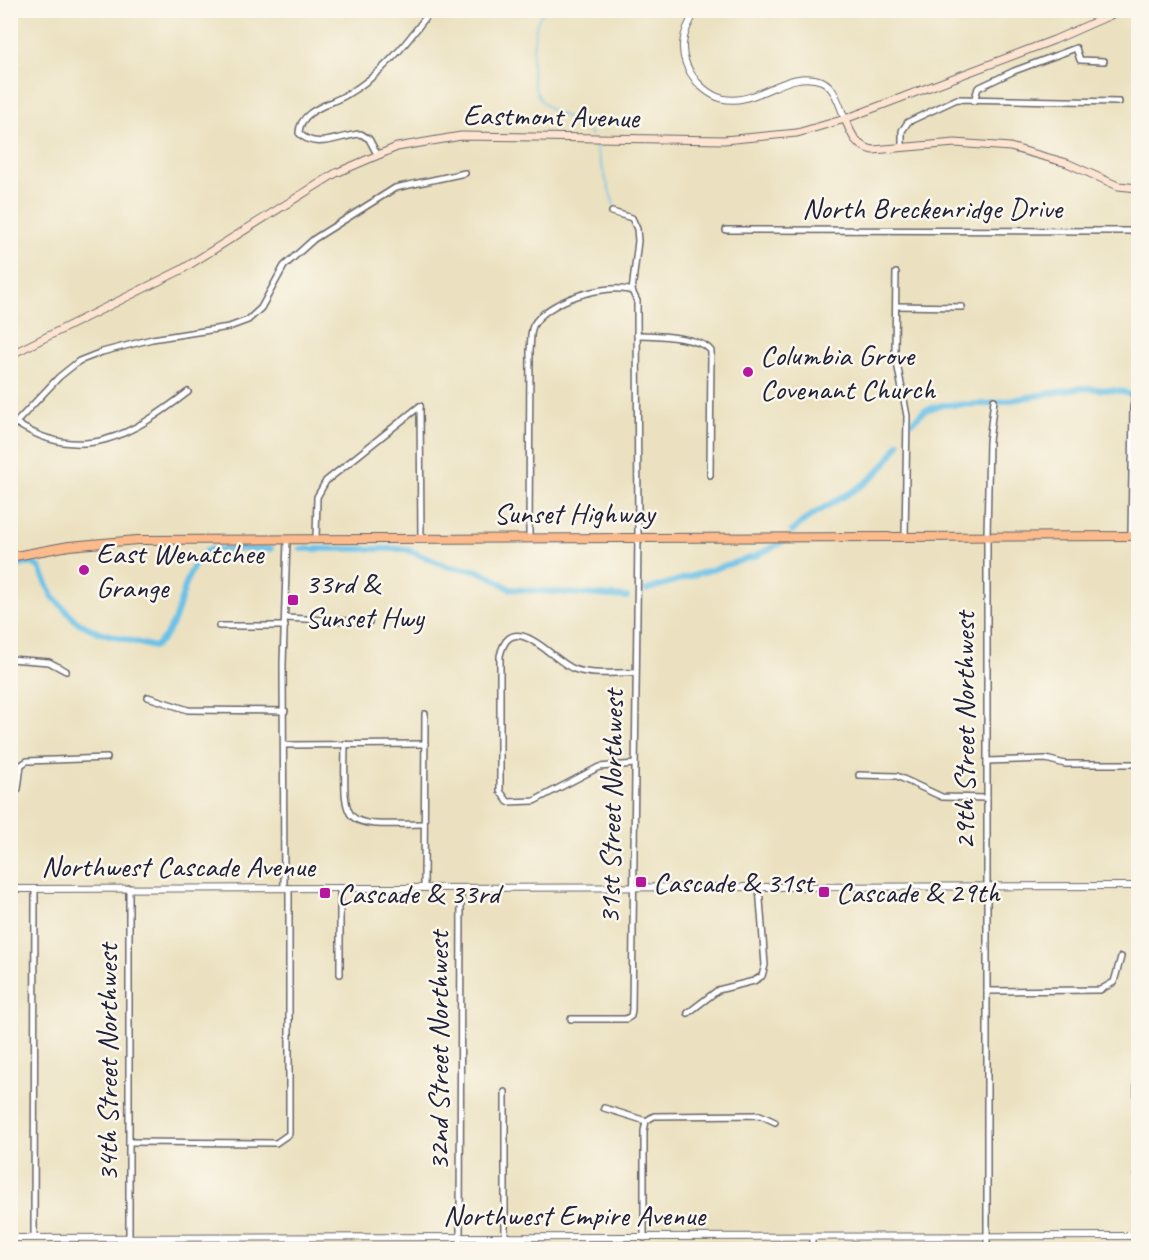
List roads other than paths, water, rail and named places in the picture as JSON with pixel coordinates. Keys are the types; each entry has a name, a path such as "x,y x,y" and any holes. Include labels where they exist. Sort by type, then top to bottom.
{"highway":[{"name":"Sunset Highway","path":"10,556 114,541 529,537 1135,536"}],"main road":[{"name":"Eastmont Avenue","path":"10,355 196,262 336,173 376,154 409,143 448,137 737,140 784,135 845,119 1054,40 1122,10"},
{"path":"845,119 852,136 864,148 873,150 955,143 1020,149 1067,163 1118,186 1138,188"}],"street":[{"path":"376,154 369,138 361,134 317,143 306,140 299,133 299,123 306,115 347,95 386,65 410,39 431,10"},
{"path":"697,10 684,36 683,54 691,74 706,91 738,100 796,80 815,79 824,82 832,89 845,119"},
{"path":"974,101 978,88 1014,71 1076,48 1080,60 1104,61"},
{"path":"902,148 902,131 911,119 951,100 1119,102"},
{"path":"10,429 59,377 79,362 102,352 152,339 229,327 248,320 261,308 284,266 314,239 395,188 465,173"},
{"name":"31st Street Northwest","path":"570,1019 626,1019 631,1016 638,537 637,301 632,291 638,229 632,218 612,212"},
{"name":"North Breckenridge Drive","path":"726,230 1138,231"},
{"path":"896,273 895,352 907,416 905,537"},
{"path":"529,537 530,350 533,327 542,316 584,292 625,289 632,291"},
{"path":"896,306 962,307"},
{"path":"637,335 697,341 711,351 710,476"},
{"path":"1135,536 1133,408 1136,390 1138,390"},
{"path":"16,423 49,440 94,444 114,439 130,431 188,392"},
{"name":"29th Street Northwest","path":"987,1250 987,536 988,441 994,400"},
{"path":"316,539 318,497 326,481 420,406 421,538"},
{"path":"129,1142 276,1143 287,1137 290,1129 285,744 287,540"},
{"path":"285,618 369,622"},
{"path":"219,626 285,626"},
{"path":"634,764 599,767 534,801 508,802 500,791 500,656 508,641 518,636 533,638 564,664 584,672 636,673"},
{"path":"10,659 49,662 66,671"},
{"path":"148,697 188,710 285,711"},
{"path":"424,888 425,714"},
{"path":"285,744 425,744"},
{"path":"345,744 345,805 356,821 371,824 424,824"},
{"path":"10,795 18,789 21,765 27,761 107,758"},
{"path":"987,761 1046,759 1065,764 1138,764"},
{"path":"860,775 897,776 942,797 987,798"},
{"name":"Northwest Cascade Avenue","path":"10,889 1138,886"},
{"path":"688,1013 718,990 754,981 762,976 765,965 759,887"},
{"name":"34th Street Northwest","path":"129,888 129,1238"},
{"path":"340,888 340,974"},
{"name":"32nd Street Northwest","path":"460,1250 461,888"},
{"path":"34,1237 35,889"},
{"path":"987,991 1100,990 1114,982 1121,957"},
{"path":"1137,1084 1138,1236"},
{"path":"505,1092 505,1238"},
{"path":"604,1108 646,1121"},
{"path":"644,1238 644,1131 646,1121 654,1116 760,1115 775,1122"},
{"name":"Northwest Empire Avenue","path":"10,1238 1138,1236"},
{"path":"812,1238 812,1250"}],"waterway":[{"path":"545,10 537,23 535,33 532,59 535,88 538,96 551,110 578,122 591,135"},
{"path":"594,142 614,205"},
{"path":"912,422 925,410 943,405 988,404 1082,388 1121,391 1138,398"},
{"path":"792,531 806,519 863,485 888,461 899,443"},
{"path":"646,590 756,556 782,542"},
{"path":"10,567 31,563 39,567 53,597 77,622 98,632 154,647 173,624 191,572 198,560 210,549 271,549"},
{"path":"301,549 405,549 449,567 475,570 492,577 510,589 627,597"}],"place":[{"name":"Columbia Grove Covenant Church","path":"748,372"},
{"name":"East Wenatchee Grange","path":"84,570"},
{"name":"33rd & Sunset Hwy","path":"293,600"},
{"name":"Cascade & 31st","path":"641,882"},
{"name":"Cascade & 29th","path":"824,892"},
{"name":"Cascade & 33rd","path":"325,893"}]}
